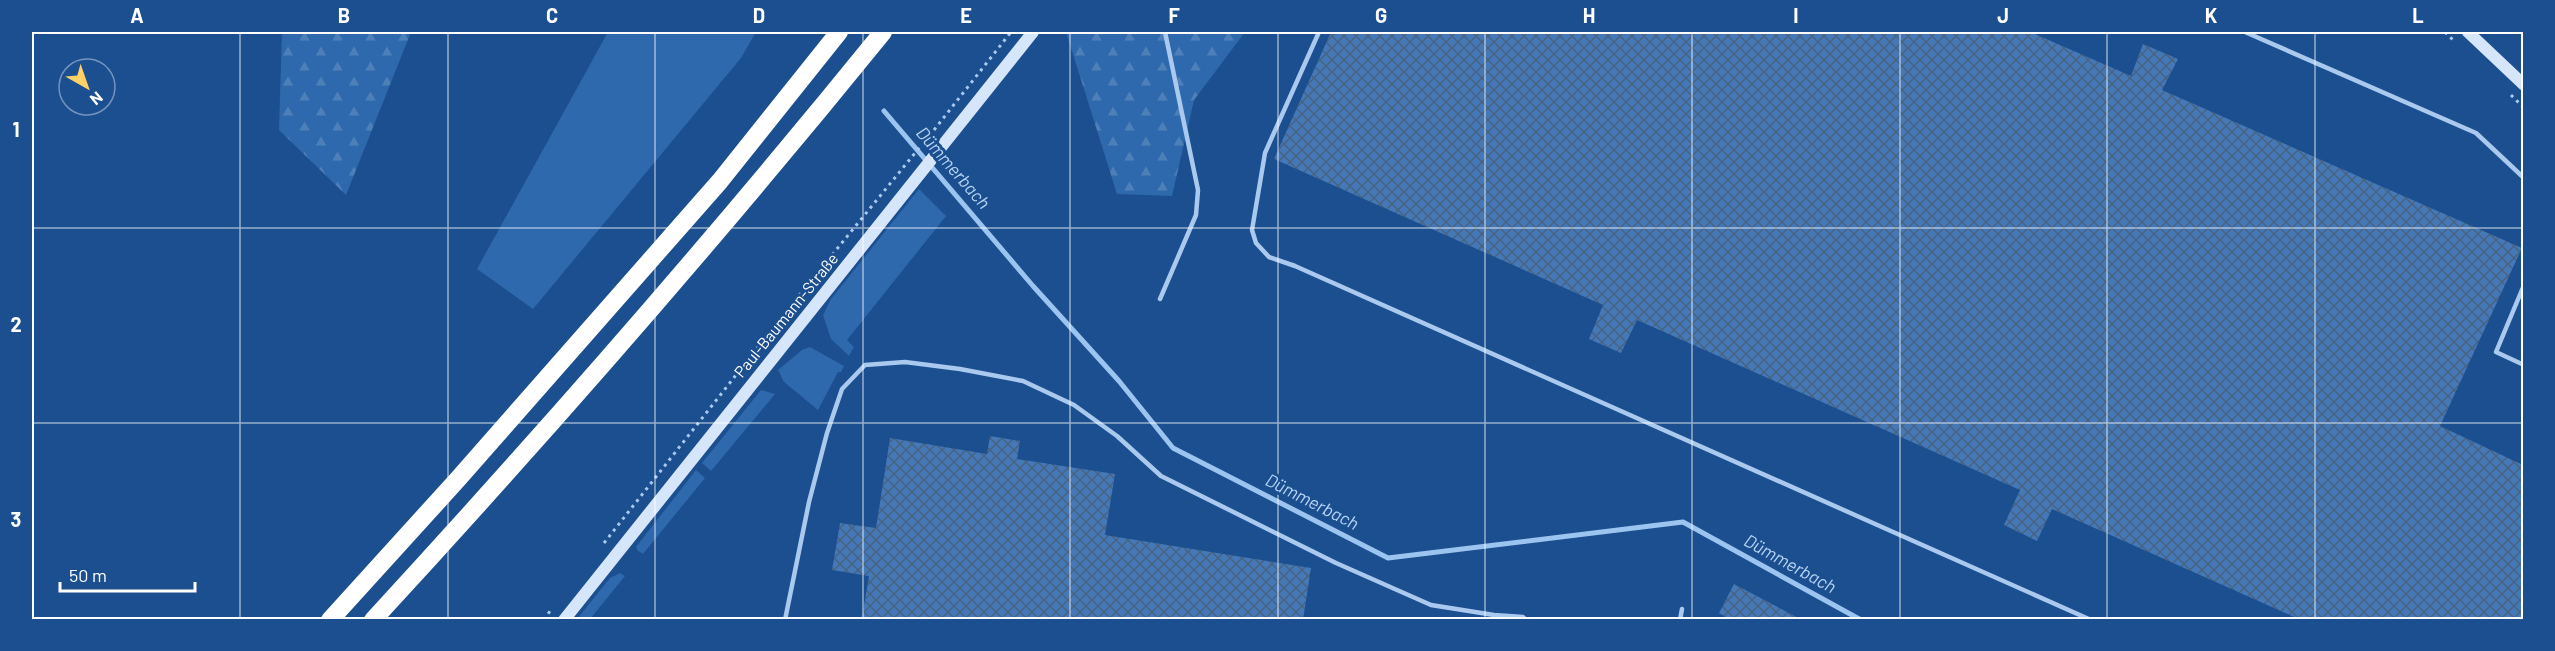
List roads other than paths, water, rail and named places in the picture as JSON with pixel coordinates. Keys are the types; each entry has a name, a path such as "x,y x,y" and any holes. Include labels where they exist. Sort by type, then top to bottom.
{"highway":[{"path":"330,620 458,479 720,181 839,32"},
{"path":"373,620 746,198 883,32"}],"main road":[{"name":"Paul-Baumann-Straße","path":"564,620 1033,32"},
{"path":"2468,32 2523,85"}],"lane":[{"path":"1160,299 1198,207 1198,190 1165,32"},
{"path":"1319,32 1264,153 1252,230 1256,243 1269,257 1295,266 1545,376 2091,620"},
{"path":"2245,32 2476,133 2523,178"},
{"path":"2523,285 2496,352 2523,365"},
{"path":"785,620 809,502 842,389 866,365 905,362 1023,381 1074,405 1117,436 1161,476 1336,563 1431,605 1523,617 1526,620"},
{"path":"1680,620 1682,609"}],"waterway":[{"name":"Dümmerbach","path":"884,111 1033,286 1119,381 1173,448 1388,558 1683,522 1861,620"}]}
